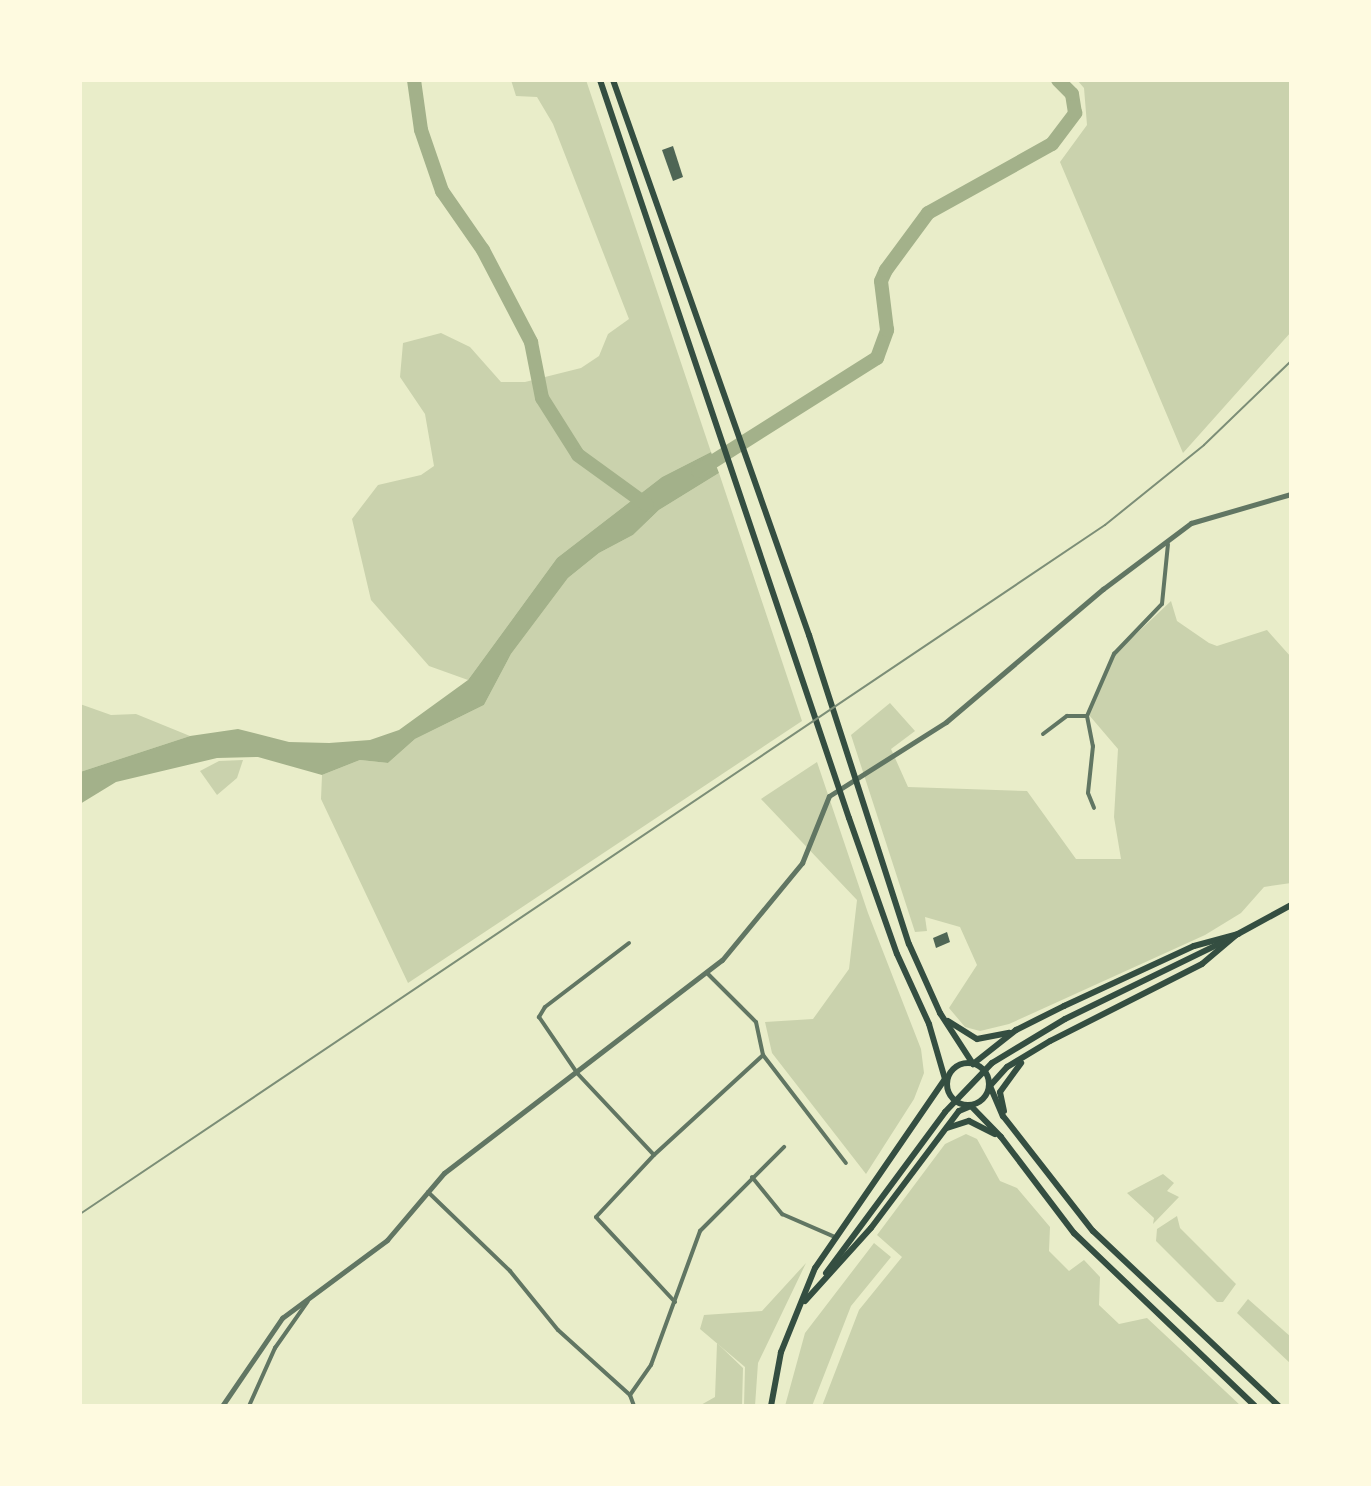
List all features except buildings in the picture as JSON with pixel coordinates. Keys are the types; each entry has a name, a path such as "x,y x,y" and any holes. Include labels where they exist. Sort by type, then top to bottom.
{"main road":[{"path":"600,80 793,642 849,818 897,954 929,1024 952,1097 971,1106 1001,1137 1048,1201 1111,1270 1255,1406"},
{"path":"613,80 809,635 909,944 940,1013 990,1086 1013,1129 1059,1192 1093,1231 1279,1406"},
{"path":"802,1304 929,1133 978,1076 1024,1041 1291,905"},
{"path":"940,1013 977,1039 1016,1030 1194,946 1238,934"},
{"path":"802,1304 871,1228 959,1111 985,1098 990,1086 1007,1067 1050,1041 1202,964 1238,934"},
{"path":"771,1406 781,1352 815,1268 945,1079 957,1065 973,1064 1016,1030"},
{"path":"1013,1129 1000,1102 1005,1079 1050,1041"},
{"path":"944,1129 969,1121 1001,1137"},
{"path":"1048,1201 1059,1192"}],"street":[{"path":"222,1406 282,1318 387,1240 444,1173 707,973 802,863 829,796 946,722 1103,589 1168,544 1191,523 1291,494"},
{"path":"1094,808 1088,793 1093,746 1087,716 1114,654 1162,604 1168,544"},
{"path":"1043,734 1067,716 1087,716"},
{"path":"629,943 545,1007 539,1017 577,1073 654,1155"},
{"path":"707,973 756,1022 763,1055 846,1163"},
{"path":"675,1302 596,1217 654,1155 763,1055"},
{"path":"630,1395 651,1365 675,1302 683,1265 700,1231 784,1147"},
{"path":"752,1177 782,1214 837,1238"},
{"path":"428,1192 510,1271 558,1330 630,1395 634,1406"},
{"path":"249,1406 275,1348 310,1297"}],"shaded area":[{"path":"511,80 586,80 711,452 662,477 557,558 468,680 429,666 371,600 352,519 378,485 421,475 434,466 425,414 400,377 403,343 441,333 470,347 501,382 525,382 581,368 599,356 608,334 629,319 553,124 537,97 516,96"},
{"path":"1077,80 1291,80 1291,332 1183,453 1060,162 1087,125 1084,88"},
{"path":"711,452 719,473 659,510 633,535 599,553 568,578 511,654 484,705 415,739 388,763 360,760 322,775 258,757 217,758 116,782 80,804 80,772 190,736 238,729 289,742 329,743 370,740 399,730 468,680 557,558 662,477"},
{"path":"719,473 802,721 408,983 321,799 322,775 360,760 388,763 415,739 484,705 511,654 568,578 599,553 633,535 659,510"},
{"path":"1171,601 1177,621 1209,643 1217,646 1267,630 1291,657 1291,883 1264,887 1241,913 1205,935 1009,1024 980,1031 965,1027 949,1008 977,965 960,927 925,917 927,931 915,932 851,735 890,703 915,731 891,749 908,787 1027,791 1076,859 1121,859 1114,817 1118,749 1089,715 1115,654"},
{"path":"80,704 111,715 136,714 190,736 80,772"},
{"path":"243,760 237,778 217,795 200,771 219,761"},
{"path":"817,762 868,913 921,1049 924,1073 914,1099 866,1174 772,1053 765,1022 813,1019 849,969 857,900 761,799"},
{"path":"966,1134 977,1139 1000,1181 1017,1188 1050,1227 1049,1251 1069,1271 1084,1260 1100,1277 1099,1305 1119,1324 1147,1318 1241,1406 822,1406 859,1310 902,1257 877,1235 945,1144"},
{"path":"1163,1174 1174,1183 1167,1191 1179,1197 1153,1224 1154,1218 1127,1193"},
{"path":"1177,1216 1180,1228 1236,1284 1223,1302 1217,1302 1156,1241 1157,1229"},
{"path":"874,1243 891,1257 851,1306 812,1406 785,1406 805,1333"},
{"path":"806,1263 758,1363 755,1406 744,1406 745,1367 700,1329 704,1315 762,1311"},
{"path":"1248,1299 1291,1337 1291,1364 1237,1313"},
{"path":"717,1343 743,1368 742,1406 699,1406 715,1397"}],"waterway":[{"path":"414,80 421,130 442,191 483,250 531,342 542,398 578,455 647,505"},
{"path":"698,471 877,358 887,330 881,281 886,270 928,213 1052,144 1075,113 1072,94 1058,80"}],"railway":[{"path":"80,1214 1105,525 1204,445 1291,361"}]}
